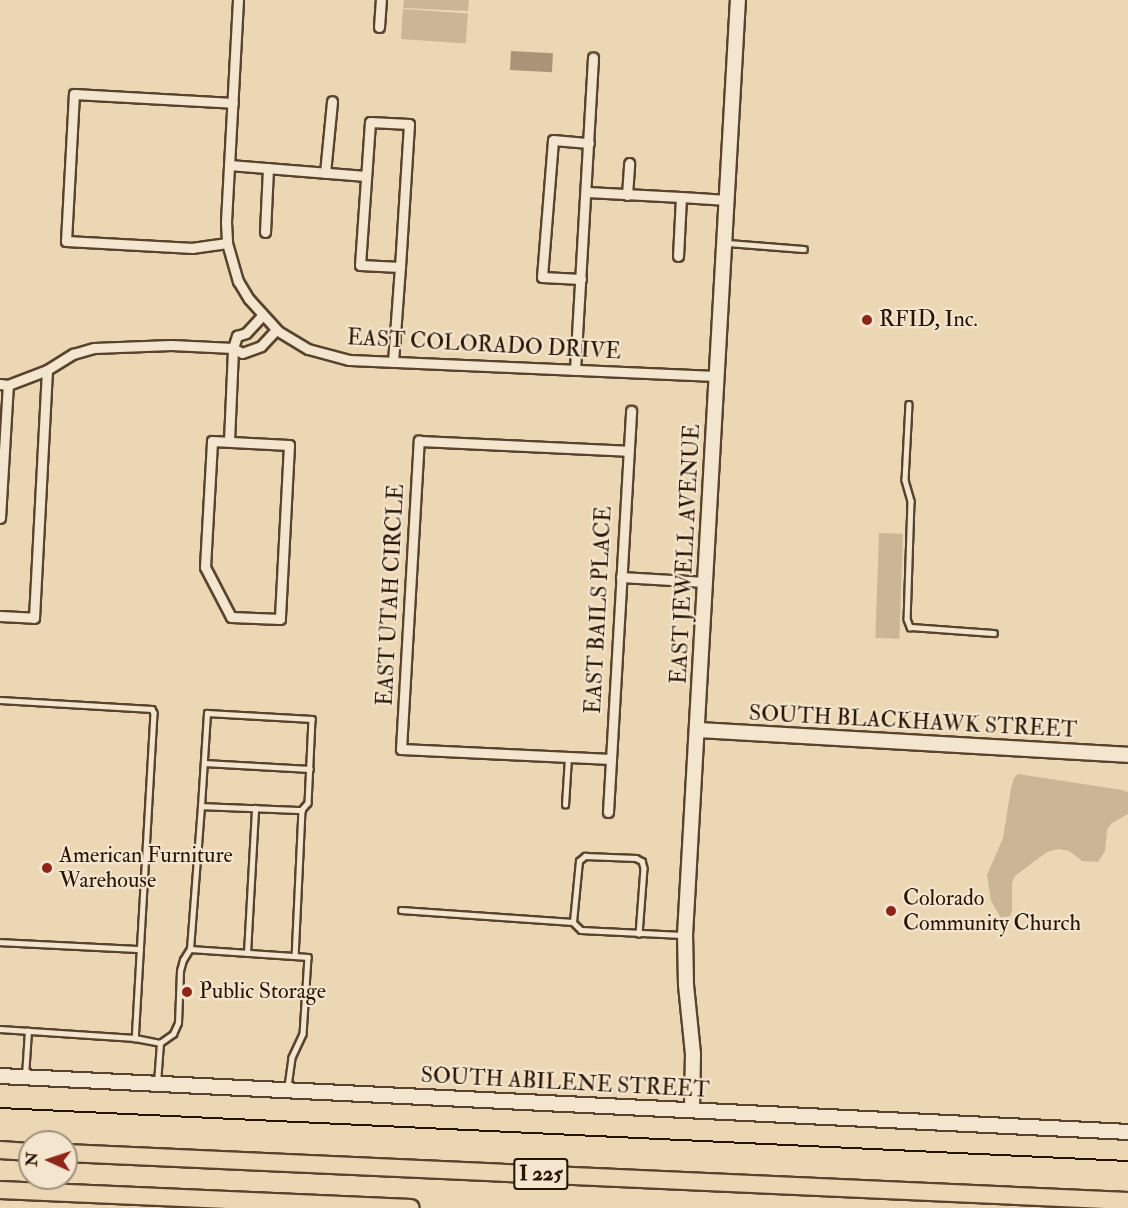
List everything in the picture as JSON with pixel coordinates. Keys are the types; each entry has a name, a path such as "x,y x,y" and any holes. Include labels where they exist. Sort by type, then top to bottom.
{"highway":[{"path":"0,1150 18,1151"},
{"name":"I 225","path":"78,1155 1128,1201"},
{"path":"0,1190 411,1208"},
{"path":"1017,1196 1128,1194"}],"street":[{"name":"EAST COLORADO DRIVE","path":"238,0 227,243 238,281 262,316 276,330 295,343 328,356 393,362 717,376"},
{"path":"379,27 381,0"},
{"name":"EAST JEWELL AVENUE","path":"692,1110 693,1054 686,985 685,935 738,0"},
{"path":"575,370 593,58"},
{"path":"227,243 193,248 66,241 74,94 233,103"},
{"path":"325,173 332,101"},
{"path":"393,362 400,267 410,124 370,122 360,265 400,267"},
{"path":"581,279 542,277 553,140 589,143"},
{"path":"627,195 628,163"},
{"path":"229,165 366,176"},
{"path":"265,232 268,168"},
{"path":"586,192 727,200"},
{"path":"678,256 681,197"},
{"path":"229,441 232,348 237,336 246,333 262,316"},
{"path":"0,519 4,384 47,370 73,354 94,348 159,345 232,348 243,353 261,346 276,330"},
{"path":"0,616 34,618 47,370"},
{"name":"EAST BAILS PLACE","path":"608,812 631,411"},
{"path":"212,441 229,441 289,445 280,619 231,617 205,567 212,441"},
{"name":"EAST UTAH CIRCLE","path":"611,759 401,749 419,441 628,451"},
{"path":"621,577 705,582"},
{"name":"SOUTH BLACKHAWK STREET","path":"697,730 1128,755"},
{"name":"SOUTH ABILENE STREET","path":"0,1076 1128,1132"}],"lane":[{"path":"724,243 804,249"},
{"path":"909,404 905,480 911,501 907,618 910,627 994,633"},
{"path":"0,699 152,709 154,713 135,1038"},
{"path":"0,1029 135,1038 160,1043 174,1034 178,1023 180,971 183,960 190,949 207,713 312,719 308,803 302,810 296,956"},
{"path":"565,805 568,757"},
{"path":"204,764 310,769"},
{"path":"201,806 302,810"},
{"path":"247,953 255,808"},
{"path":"573,922 579,861 585,856 636,858 642,861 644,868 639,934"},
{"path":"401,910 573,922 581,930 685,935"},
{"path":"0,942 140,949"},
{"path":"190,949 308,957 303,1034 292,1058 288,1090"},
{"path":"25,1078 27,1031"},
{"path":"157,1084 160,1043"}],"shaded area":[{"path":"404,0 469,0 468,11 403,8"},
{"path":"403,9 468,14 466,43 401,39"},
{"path":"511,51 553,53 552,72 510,70"},
{"path":"879,533 903,534 899,639 875,638"},
{"path":"1018,774 1128,792 1128,814 1112,823 1107,830 1105,851 1098,862 1082,861 1069,851 1058,849 1047,852 1015,876 1012,883 1012,911 1010,916 1001,918 991,901 987,875 1003,838 1011,788"}],"tram line":[{"path":"0,1108 1128,1161"}],"place":[{"name":"RFID, Inc.","path":"867,320"},
{"name":"American Furniture Warehouse","path":"47,868"},
{"name":"Colorado Community Church","path":"891,911"},
{"name":"Public Storage","path":"187,992"}]}
